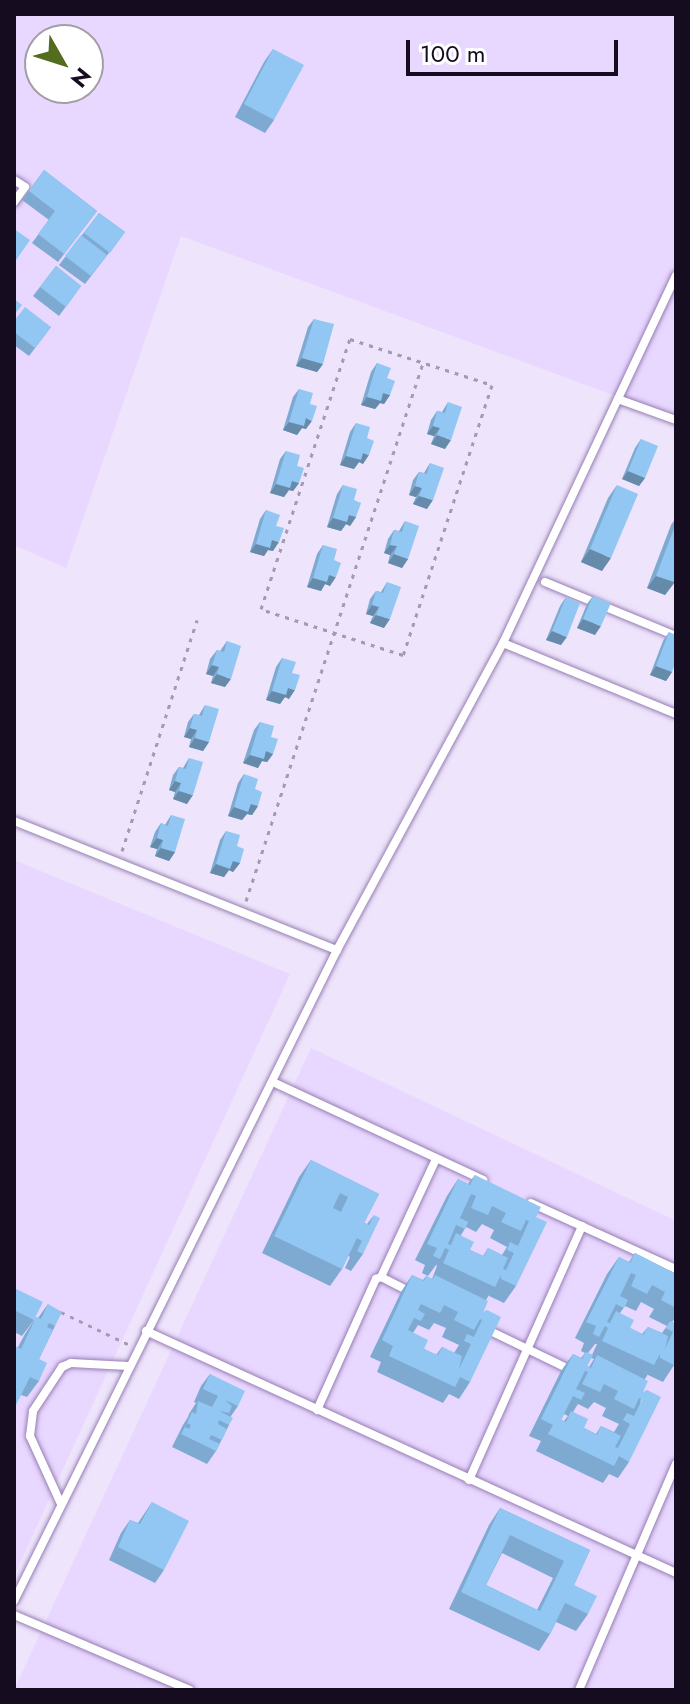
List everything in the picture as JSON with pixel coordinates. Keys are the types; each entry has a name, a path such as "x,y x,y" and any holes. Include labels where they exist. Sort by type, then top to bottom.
{"lane":[{"path":"14,180 25,187 14,202"},
{"path":"14,1601 337,950 503,643 676,276"},
{"path":"618,399 676,420"},
{"path":"545,582 676,636"},
{"path":"503,643 675,711"},
{"path":"14,821 337,950"},
{"path":"273,1082 489,1183"},
{"path":"317,1410 376,1279 381,1277 436,1159"},
{"path":"515,1195 676,1269"},
{"path":"469,1480 582,1226"},
{"path":"381,1277 421,1296"},
{"path":"474,1323 583,1376"},
{"path":"146,1331 676,1573"},
{"path":"61,1504 30,1436 33,1411 62,1367 71,1363 128,1366"},
{"path":"579,1690 676,1464"},
{"path":"14,1615 190,1690"}],"path":[{"path":"350,339 423,363 492,385 403,655 261,609 350,339"},
{"path":"242,912 423,363"},
{"path":"119,863 197,620"},
{"path":"55,1310 137,1348"}],"shaded area":[{"path":"14,14 676,14 676,418 181,236 66,568 14,545"},
{"path":"14,860 290,974 14,1576"},
{"path":"311,1048 676,1221 676,1690 14,1690"}],"building":[{"path":"273,49 304,65 274,120 244,104"},
{"path":"44,170 97,211 64,254 38,234 55,211 29,191"},
{"path":"99,213 125,232 110,253 84,233"},
{"path":"14,229 30,240 14,263"},
{"path":"81,235 107,255 91,276 65,256"},
{"path":"56,266 81,286 66,307 40,287"},
{"path":"14,299 22,305 14,315"},
{"path":"25,307 51,327 35,348 14,332 14,321"},
{"path":"314,319 334,324 323,364 302,358"},
{"path":"377,363 391,368 387,378 395,381 390,395 383,393 381,401 367,397"},
{"path":"299,389 313,393 310,404 317,406 312,421 306,418 304,426 289,422"},
{"path":"448,402 462,407 451,440 437,435 440,428 433,426 437,411 445,413"},
{"path":"356,423 370,427 367,438 374,441 369,455 363,453 361,460 346,456"},
{"path":"641,439 658,446 645,478 628,471"},
{"path":"286,451 300,455 297,466 304,468 299,483 292,481 290,488 276,484"},
{"path":"430,463 444,468 433,500 419,496 422,488 415,486 419,472 427,474"},
{"path":"343,485 357,489 354,500 361,503 356,517 349,515 347,522 333,518"},
{"path":"617,485 638,494 611,558 590,549"},
{"path":"266,510 280,515 276,526 284,528 279,542 272,540 270,548 256,544"},
{"path":"405,521 419,526 408,559 394,554 397,546 390,545 394,530 402,532"},
{"path":"676,523 676,580 674,582 656,576"},
{"path":"323,545 337,549 334,560 341,563 336,577 329,575 327,582 313,578"},
{"path":"387,582 401,587 390,619 376,615 379,607 372,605 376,591 383,593"},
{"path":"593,596 611,603 601,626 583,619"},
{"path":"566,597 580,603 567,637 552,631"},
{"path":"669,632 676,635 676,661 672,672 656,666"},
{"path":"227,641 241,646 231,679 217,674 219,667 212,665 217,650 224,652"},
{"path":"282,658 296,662 292,673 300,675 295,690 288,688 286,695 272,691"},
{"path":"205,705 219,709 209,742 195,738 197,730 190,728 194,714 202,716"},
{"path":"260,722 274,726 271,737 278,739 273,754 266,751 264,759 250,755"},
{"path":"189,758 203,762 193,795 179,791 181,783 175,781 179,767 186,769"},
{"path":"244,774 258,779 255,789 262,792 258,806 251,804 248,812 234,807"},
{"path":"171,815 185,819 175,852 161,848 163,840 157,838 161,823 168,826"},
{"path":"226,831 240,835 237,846 244,849 240,863 233,861 230,869 216,864"},
{"path":"311,1160 379,1194 364,1223 369,1225 374,1215 380,1218 363,1254 357,1251 362,1241 357,1238 342,1269 274,1236","holes":["340,1193 348,1197 341,1212 333,1208"]},
{"path":"475,1175 541,1207 536,1217 547,1222 516,1286 501,1279 501,1275 495,1287 443,1263 449,1250 445,1248 440,1259 433,1256 437,1248 427,1244 458,1179 470,1185","holes":["471,1194 476,1196 471,1208 488,1215 492,1206 506,1213 501,1222 521,1231 526,1220 529,1221 518,1246 510,1242 507,1250 514,1253 506,1270 503,1269 508,1258 488,1248 484,1256 470,1250 474,1242 456,1233 451,1245 448,1244 456,1225 465,1229 468,1222 460,1218"]},
{"path":"635,1253 676,1274 676,1308 661,1300 665,1292 652,1285 647,1294 631,1286 636,1275 631,1273 620,1296 628,1300 624,1308 616,1304 607,1322 610,1323 616,1311 634,1320 630,1328 643,1335 648,1327 668,1336 665,1349 673,1332 666,1328 670,1321 676,1324 674,1365 660,1358 660,1354 654,1365 602,1341 608,1328 605,1326 599,1337 593,1334 596,1326 586,1322 619,1257 630,1263"},
{"path":"412,1275 424,1281 426,1276 433,1279 435,1275 488,1301 483,1313 487,1310 501,1317 470,1382 460,1377 455,1387 389,1356 393,1346 382,1340","holes":["421,1304 440,1313 444,1305 458,1312 454,1320 474,1330 482,1320 474,1337 467,1334 464,1341 471,1344 459,1369 462,1356 442,1347 438,1355 424,1349 428,1340 408,1330 414,1318 421,1321 425,1314 418,1310"]},
{"path":"14,1288 43,1302 34,1320 14,1310"},
{"path":"48,1304 62,1312 55,1326 49,1323 47,1327 53,1330 39,1359 47,1363 39,1381 30,1377 16,1405 14,1349 15,1346 21,1349 36,1317 41,1319"},
{"path":"586,1352 593,1355 587,1366 591,1368 597,1355 648,1381 643,1392 647,1390 661,1397 629,1462 619,1456 614,1466 548,1434 553,1425 541,1419 573,1354 582,1359","holes":["585,1371 588,1372 582,1384 600,1392 604,1384 618,1391 614,1399 634,1409 639,1398 642,1400 634,1416 627,1413 623,1420 630,1424 618,1448 615,1447 621,1436 601,1426 597,1435 584,1428 588,1419 571,1411 566,1422 561,1420 573,1396 581,1400 585,1393 576,1389"]},
{"path":"210,1374 245,1391 238,1406 225,1400 232,1406 229,1413 219,1411 233,1418 229,1425 219,1420 218,1424 227,1429 222,1440 211,1435 209,1439 220,1444 216,1451 181,1434 185,1427 189,1429 191,1425 187,1423 192,1412 196,1414 198,1401 212,1407 218,1396 203,1389"},
{"path":"152,1502 189,1521 164,1570 118,1547 130,1520 140,1524"},
{"path":"500,1508 590,1550 574,1585 597,1596 588,1614 565,1603 550,1634 461,1592","holes":["510,1535 564,1561 540,1611 486,1585"]}]}
